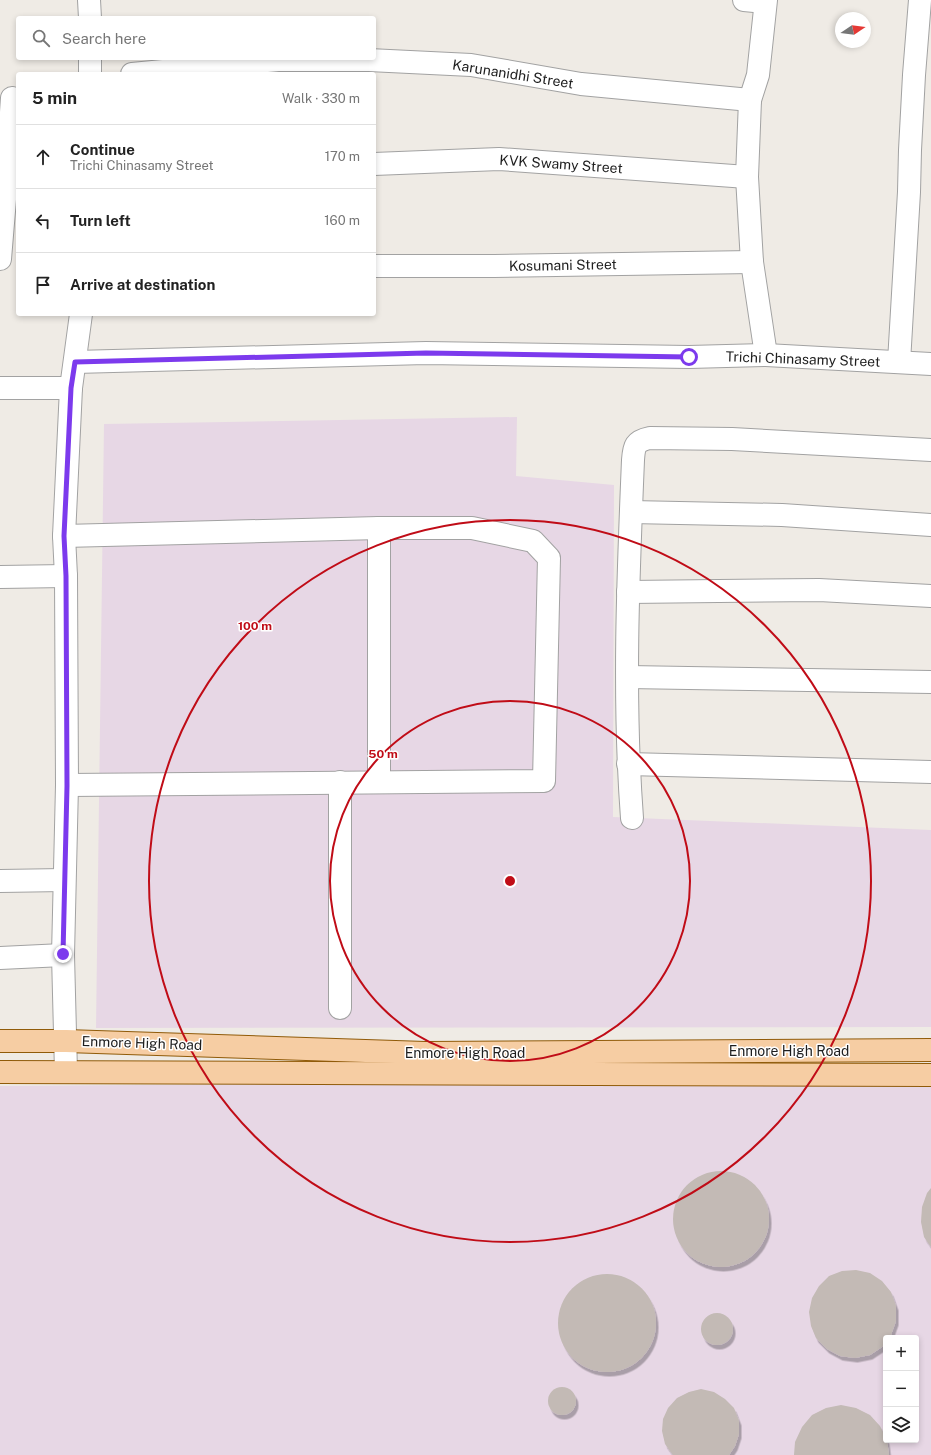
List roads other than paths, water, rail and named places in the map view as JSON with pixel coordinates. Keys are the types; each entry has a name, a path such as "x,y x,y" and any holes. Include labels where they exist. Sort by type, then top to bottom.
{"main road":[{"name":"Enmore High Road","path":"0,1041 66,1041 425,1053 931,1050"},
{"name":"Enmore High Road","path":"0,1072 931,1075"}],"street":[{"path":"90,0 90,16"},
{"path":"744,0 766,1 758,75 750,100 747,177 752,262 766,355"},
{"path":"899,362 914,76 920,0"},
{"path":"90,60 90,72"},
{"name":"Karunanidhi Street","path":"153,72 278,60 368,60 471,65 581,84 750,100"},
{"path":"0,259 8,199 10,98"},
{"name":"KVK Swamy Street","path":"376,164 499,159 747,177"},
{"name":"Kosumani Street","path":"376,266 494,266 752,262"},
{"path":"66,1072 63,954 67,786 66,576 64,536 71,388 81,316"},
{"name":"Trichi Chinasamy Street","path":"75,362 426,353 689,357 766,355 931,364"},
{"path":"0,388 71,388"},
{"path":"632,818 628,764 628,592 634,449 636,444 641,440 650,438 732,439 931,450"},
{"path":"631,512 782,515 931,525"},
{"path":"64,536 379,528 472,528 533,541 549,558 544,781 67,786"},
{"path":"379,528 379,782"},
{"path":"0,577 66,576"},
{"path":"628,592 819,590 931,596"},
{"path":"628,677 931,682"},
{"path":"628,764 931,772"},
{"path":"340,782 340,1008"},
{"path":"0,881 64,880"},
{"path":"0,958 63,954"}]}
